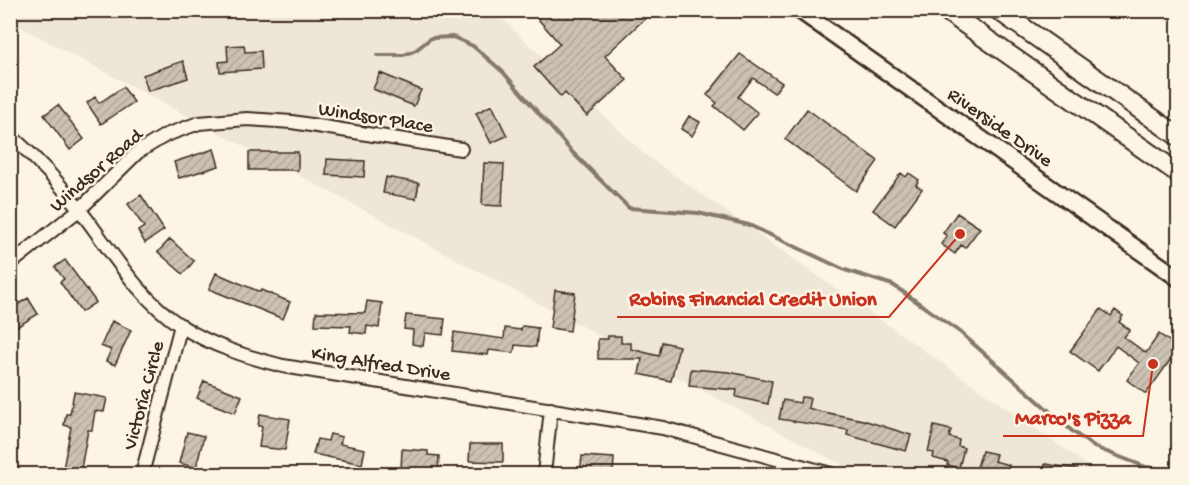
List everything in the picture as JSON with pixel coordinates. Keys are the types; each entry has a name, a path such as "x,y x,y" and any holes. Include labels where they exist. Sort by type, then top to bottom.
{"highway":[{"path":"945,10 1179,173"},
{"path":"999,10 1179,136"}],"main road":[{"name":"Riverside Drive","path":"799,10 1179,278"}],"street":[{"name":"Windsor Road","path":"10,264 80,209 138,152 166,135 199,123 218,120 285,122"},
{"name":"Windsor Place","path":"285,122 460,149"},
{"name":"King Alfred Drive","path":"10,135 47,171 80,209 134,284 181,326 214,344 283,366 663,428 831,474"},
{"name":"Victoria Circle","path":"142,474 181,326"},
{"path":"544,474 551,409"}],"shaded area":[{"path":"10,11 494,11 644,154 1100,474 859,474 11,22"}],"building":[{"path":"530,10 654,10 605,56 627,80 587,116 565,93 561,97 534,67 560,44"},
{"path":"244,45 245,52 261,51 262,69 220,72 219,62 228,61 227,46"},
{"path":"740,54 782,83 774,93 753,78 738,97 758,113 743,130 714,106 717,103 707,95"},
{"path":"183,61 188,78 148,91 143,75"},
{"path":"380,73 421,90 414,106 373,89"},
{"path":"123,87 134,102 101,124 87,103 95,97 99,103"},
{"path":"58,105 84,139 70,150 44,115"},
{"path":"492,105 507,136 491,143 476,113"},
{"path":"807,109 878,161 856,191 785,139"},
{"path":"689,116 700,122 692,136 681,129"},
{"path":"214,149 219,166 179,178 174,162"},
{"path":"249,152 298,152 298,170 249,170"},
{"path":"327,159 365,161 364,177 326,175"},
{"path":"484,163 504,164 502,206 482,205"},
{"path":"901,173 906,177 909,173 919,180 916,185 922,189 895,226 873,210"},
{"path":"386,177 419,183 416,199 383,193"},
{"path":"141,195 164,230 145,243 138,231 144,227 128,204"},
{"path":"957,213 980,228 965,248 961,245 955,254 941,244 947,236 943,233"},
{"path":"170,239 194,261 183,274 158,252"},
{"path":"65,260 96,302 81,312 60,282 64,279 55,267"},
{"path":"216,273 290,302 283,319 209,289"},
{"path":"555,290 575,293 570,331 550,328"},
{"path":"28,298 38,314 10,331 10,309"},
{"path":"367,301 382,303 379,328 367,326 366,334 350,332 351,326 315,325 316,312 365,313"},
{"path":"1101,309 1111,316 1115,310 1123,316 1119,322 1130,330 1124,337 1146,353 1159,334 1179,348 1146,394 1127,380 1139,363 1116,346 1098,371 1070,351"},
{"path":"406,315 445,319 443,335 425,333 423,346 412,344 413,330 404,329"},
{"path":"112,321 131,330 115,365 106,361 111,350 101,346"},
{"path":"522,326 538,328 536,347 515,345 514,353 489,350 488,355 452,351 454,332 504,339 505,328 521,330"},
{"path":"608,336 621,336 621,343 631,343 631,349 659,356 662,342 679,346 671,381 639,374 642,359 598,359 598,339 608,339"},
{"path":"691,369 729,372 772,381 768,404 736,397 737,390 689,386"},
{"path":"204,381 242,396 235,413 197,398"},
{"path":"74,392 107,398 104,412 95,411 92,430 88,430 80,474 62,474 71,427 64,425 66,414 70,414"},
{"path":"801,397 810,398 808,408 863,420 911,435 906,451 847,435 848,430 779,419 783,400 800,403"},
{"path":"260,414 290,419 285,450 259,447 262,426 258,426"},
{"path":"934,426 951,430 949,437 959,440 958,446 964,448 959,468 933,458 934,453 928,452"},
{"path":"187,432 204,436 196,468 179,463"},
{"path":"330,434 342,437 340,444 365,449 362,464 313,454 317,439 328,441"},
{"path":"470,444 503,444 503,462 469,461"},
{"path":"402,449 428,451 428,455 439,456 438,474 401,470"},
{"path":"982,451 996,454 994,461 1009,465 1006,474 975,474"},
{"path":"582,456 614,458 613,474 580,474"},
{"path":"1045,464 1077,469 1076,474 1044,474"}],"waterway":[{"path":"377,55 404,55 416,50 431,38 453,37 473,46 503,72 573,153 629,208 698,213 749,225 845,270 893,285 960,332 1072,431 1094,447 1146,467 1178,472"}],"place":[{"name":"Robins Financial Credit Union","path":"960,234"},
{"name":"Marco's Pizza","path":"1153,364"}]}
